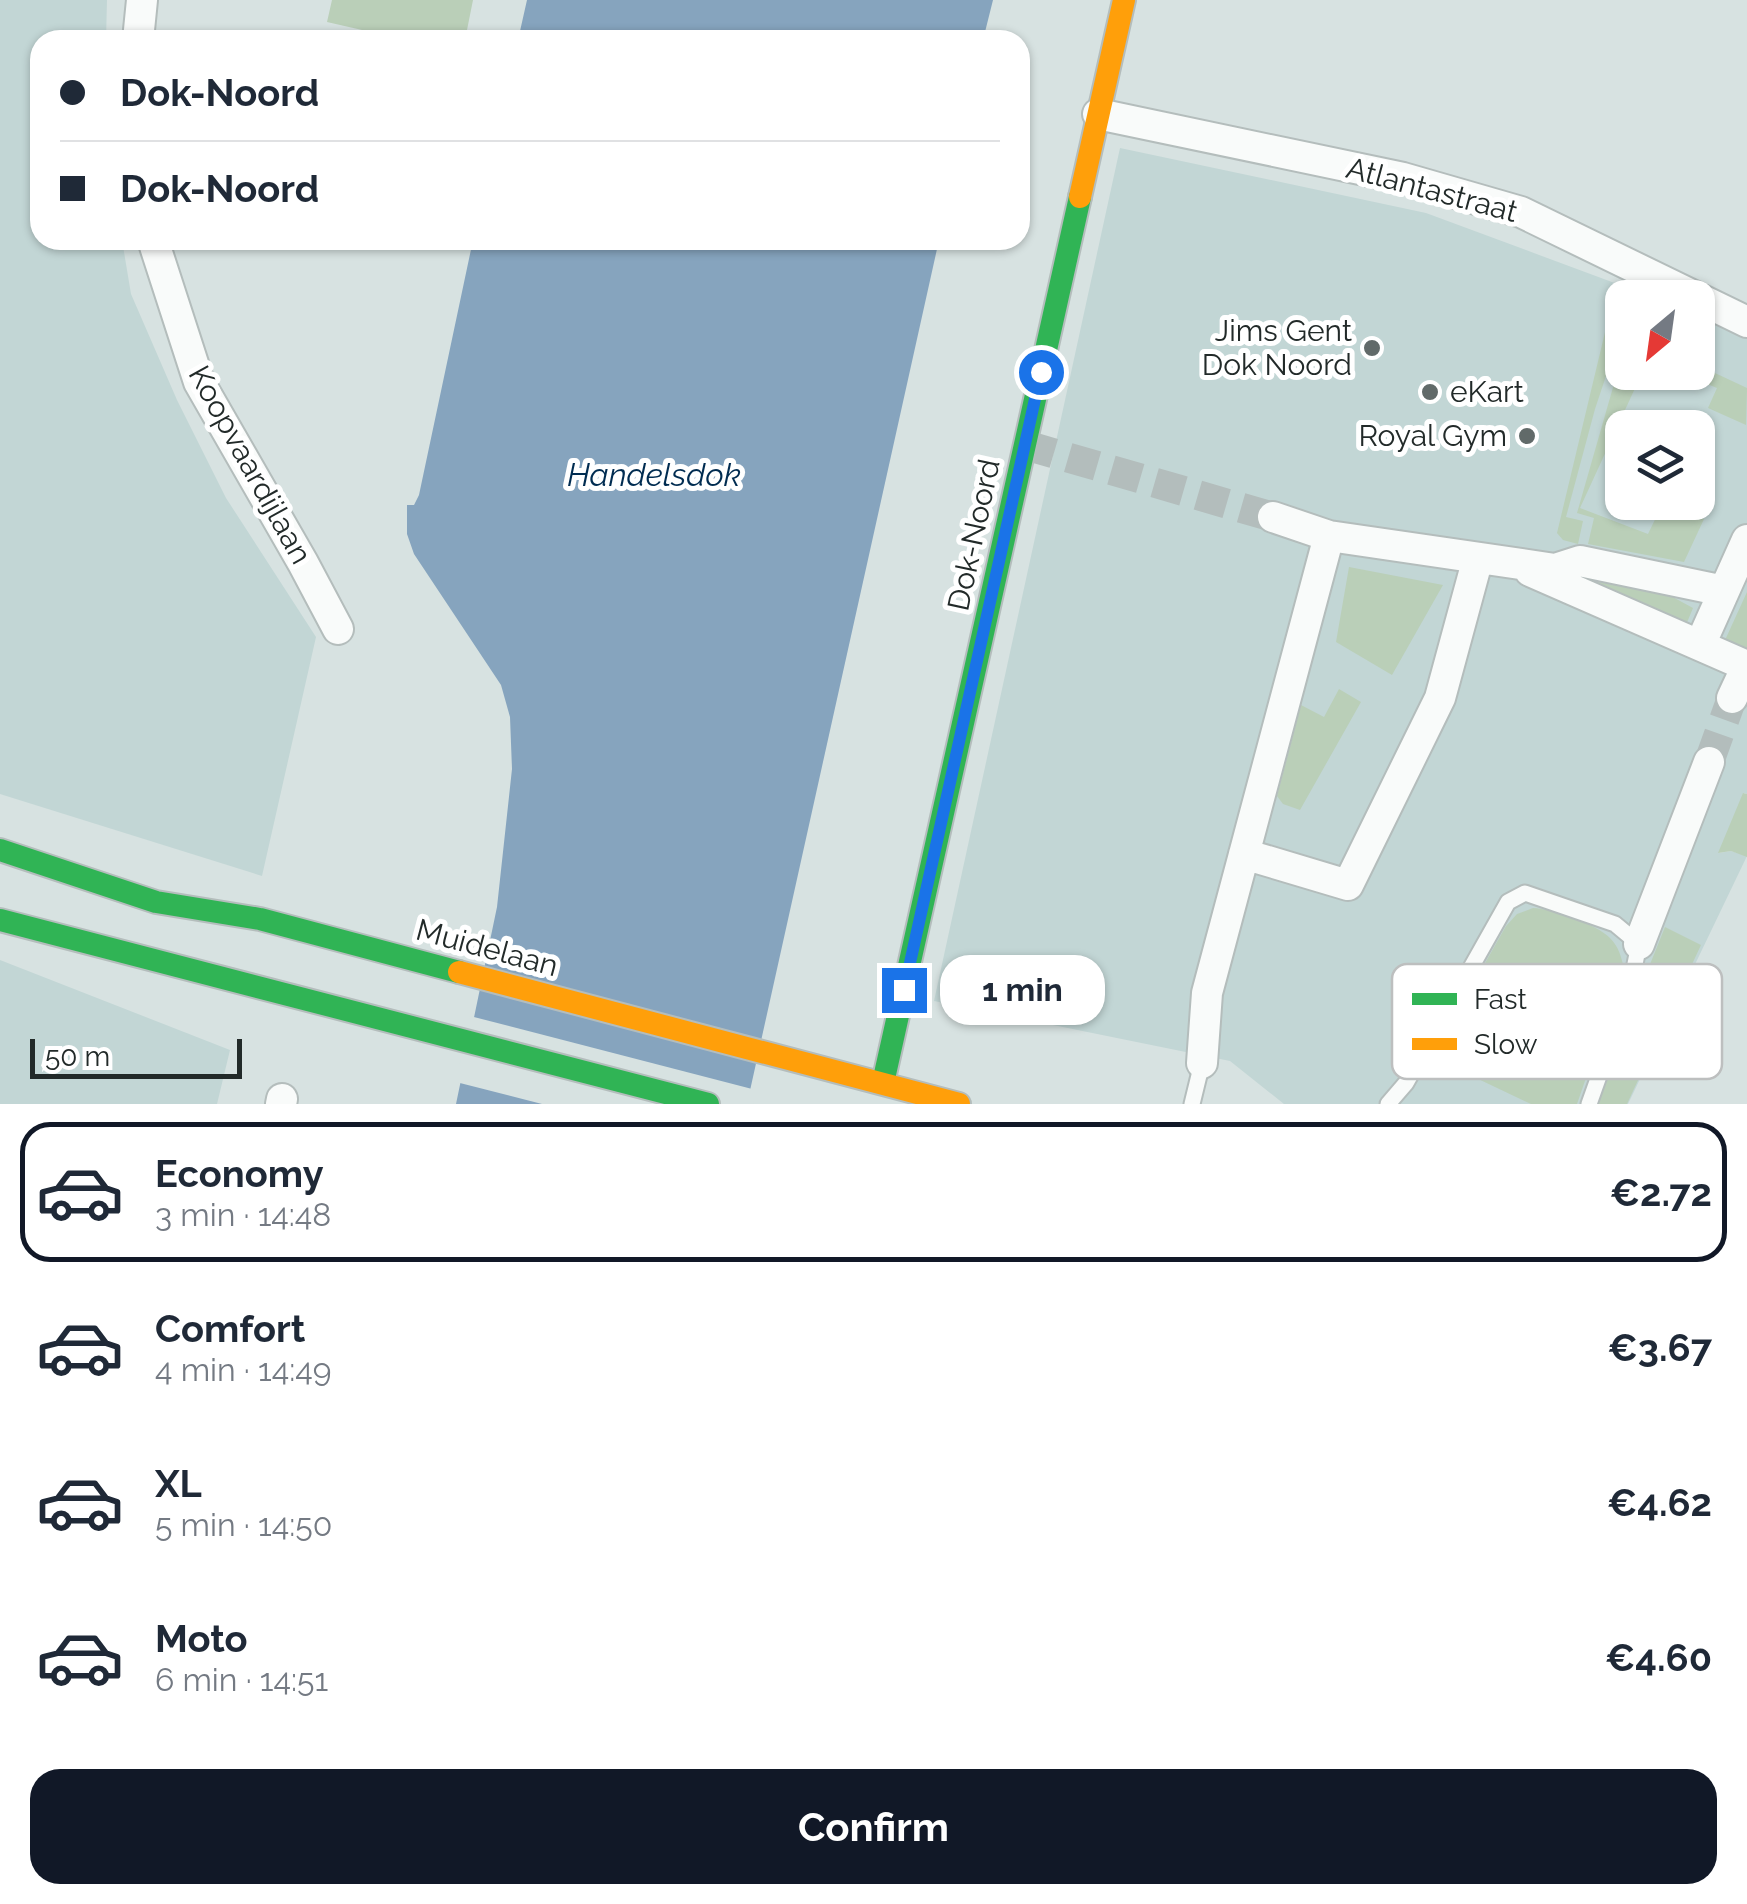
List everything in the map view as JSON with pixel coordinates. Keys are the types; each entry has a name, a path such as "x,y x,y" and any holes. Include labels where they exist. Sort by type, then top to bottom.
{"main road":[{"name":"Dok-Noord","path":"882,1083 1124,0"},
{"name":"Muidelaan","path":"0,850 156,902 277,917 959,1104"},
{"path":"0,920 708,1104"}],"street":[{"path":"139,30 142,0"},
{"name":"Atlantastraat","path":"1098,114 1403,178 1521,212 1747,322"},
{"name":"Koopvaardijlaan","path":"156,250 199,382 338,629"},
{"path":"1273,517 1329,536 1556,569 1580,561 1724,591"},
{"path":"1202,1063 1207,994 1329,536"},
{"path":"1700,645 1747,540"},
{"path":"1244,854 1348,886 1440,698 1478,558"},
{"path":"1512,563 1746,666 1732,698"},
{"path":"1639,944 1709,762"}],"lane":[{"path":"1473,964 1508,902 1525,893 1615,924 1639,944 1635,964"},
{"path":"1192,1104 1202,1063"},
{"path":"1388,1104 1408,1079"},
{"path":"1588,1104 1597,1079"}],"shaded area":[{"path":"0,0 107,0 106,30 30,30 30,250 124,250 131,294 177,400 226,498 316,637 262,876 0,794"},
{"path":"1120,148 1426,213 1607,280 1605,390 1715,390 1715,303 1747,309 1747,794 1744,793 1719,853 1731,851 1747,856 1695,964 1392,964 1392,1079 1640,1079 1628,1104 1284,1104 1230,1061 934,1001"},
{"path":"0,960 230,1050 217,1104 0,1104"}],"green space":[{"path":"332,0 473,0 467,30 362,30 327,22"},
{"path":"1605,332 1605,379 1566,517 1583,521 1578,544 1563,540 1557,533"},
{"path":"1715,373 1747,388 1746,425 1708,408 1717,388"},
{"path":"1612,390 1634,390 1625,410 1607,410"},
{"path":"1605,415 1605,454 1580,508 1648,534 1655,520 1704,520 1684,562 1588,544 1594,518 1577,513"},
{"path":"1349,567 1443,585 1392,675 1336,642"},
{"path":"1557,570 1669,595 1693,608 1683,632"},
{"path":"1747,592 1747,660 1721,649"},
{"path":"1339,689 1361,702 1300,810 1283,804 1277,796 1301,705 1324,717"},
{"path":"1743,793 1747,794 1747,857 1731,851 1718,853"},
{"path":"1533,908 1574,918 1610,938 1623,964 1485,964 1517,914"},
{"path":"1665,927 1701,945 1692,964 1650,964"},
{"path":"1478,1079 1586,1079 1577,1104 1531,1104"},
{"path":"1606,1079 1639,1079 1627,1104 1596,1104"}],"water":[{"path":"527,0 993,0 986,30 520,30"},
{"name":"Handelsdok","path":"471,250 937,250 747,1104 456,1104 497,907 512,769 510,717 501,685 414,554 407,534 407,505 414,505"}],"pier":[{"path":"470,1016 756,1090 753,1104 542,1104 456,1082"}],"tunnel":[{"path":"1025,445 1273,517"},
{"path":"1709,762 1732,698"}],"traffic: fast":[{"path":"883,1083 1080,197"},
{"path":"0,850 156,902 260,919 459,972"},
{"path":"0,920 708,1104"}],"traffic: slow":[{"path":"1080,197 1124,0"},
{"path":"459,972 959,1104"}],"place":[{"name":"Jims Gent Dok Noord","path":"1372,348"},
{"name":"eKart","path":"1430,392"},
{"name":"Royal Gym","path":"1527,436"}],"route":[{"path":"904,990 1041,372"}]}
